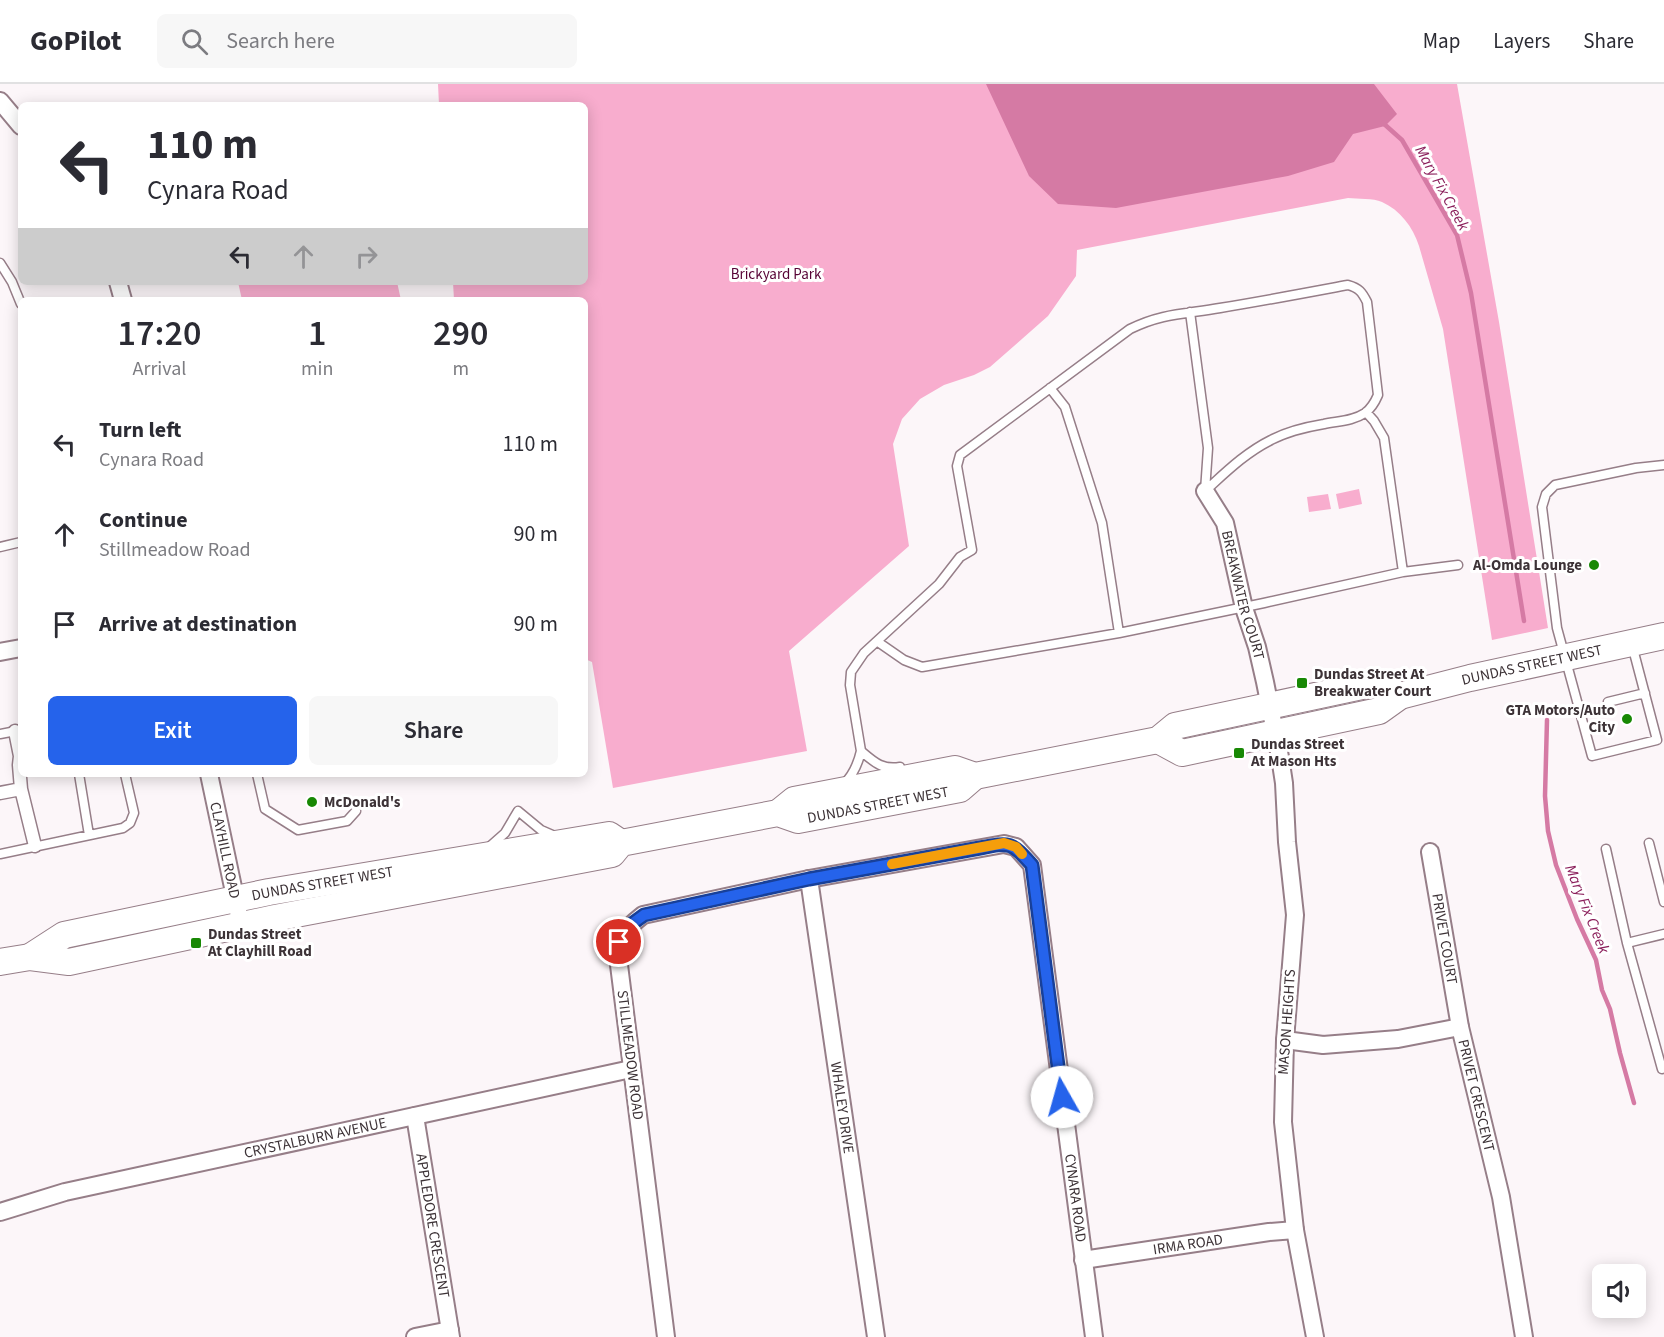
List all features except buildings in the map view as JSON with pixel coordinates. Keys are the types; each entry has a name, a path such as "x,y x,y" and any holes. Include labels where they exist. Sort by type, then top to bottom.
{"main road":[{"name":"DUNDAS STREET WEST","path":"1158,740 1182,753 1379,711 1400,696 1470,678 1664,636"},
{"name":"DUNDAS STREET WEST","path":"0,962 30,957 69,962 612,854 621,843 778,813 794,800 959,768 1158,740 1175,726 1376,683 1400,696"},
{"name":"DUNDAS STREET WEST","path":"778,813 798,820 960,789 959,768"},
{"name":"DUNDAS STREET WEST","path":"30,957 64,935 332,881 609,835 621,843"}],"street":[{"path":"0,101 18,122"},
{"name":"BREAKWATER COURT","path":"1205,491 1225,523 1244,608 1257,647 1270,706"},
{"path":"0,652 18,649"},
{"name":"MASON HEIGHTS","path":"1270,706 1284,783 1287,842 1295,915 1285,1040 1283,1122 1295,1230 1315,1337"},
{"path":"20,777 35,846"},
{"name":"CLAYHILL ROAD","path":"210,777 241,926"},
{"path":"0,793 21,789"},
{"name":"CYNARA ROAD","path":"809,879 1004,843 1016,847 1032,865 1094,1337"},
{"name":"PRIVET COURT","path":"1430,852 1460,1027"},
{"name":"STILLMEADOW ROAD","path":"666,1337 631,1069 619,965 619,942 629,926 644,915 809,879"},
{"name":"WHALEY DRIVE","path":"809,879 876,1337"},
{"name":"PRIVET CRESCENT","path":"1285,1040 1323,1045 1398,1039 1460,1027 1501,1197 1524,1337"},
{"name":"CRYSTALBURN AVENUE","path":"0,1212 65,1192 631,1069"},
{"name":"APPLEDORE CRESCENT","path":"415,1116 450,1334"},
{"name":"IRMA ROAD","path":"1083,1260 1295,1230"},
{"path":"415,1337 450,1334"}],"lane":[{"path":"0,263 18,297"},
{"path":"827,794 845,783 859,762 861,751 850,685 851,672 864,653 939,584 960,557 972,550 957,466 960,455 1130,329 1147,320 1348,285 1357,287 1363,292 1367,302 1378,395 1375,403 1355,418 1307,427 1272,439 1250,451 1205,491"},
{"path":"1190,312 1208,448 1205,491"},
{"path":"1050,388 1065,407 1102,523 1119,633"},
{"path":"1366,412 1384,438 1403,572"},
{"path":"1632,643 1657,740 1592,756 1557,628 1542,507 1546,494 1555,485 1636,468 1664,465"},
{"path":"0,547 18,543"},
{"path":"878,642 904,660 922,667 1119,633 1244,608 1403,572 1458,565"},
{"path":"1608,702 1646,693"},
{"path":"0,734 18,730"},
{"path":"861,751 881,766 890,769 913,765"},
{"path":"79,777 89,835"},
{"path":"0,854 123,828 130,823 134,813 126,777"},
{"path":"258,777 266,809 298,830 347,821 356,811"},
{"path":"479,857 505,833 518,811 541,830 569,842"},
{"path":"1649,843 1664,902"},
{"path":"1606,849 1627,943 1662,1069"},
{"path":"1627,943 1664,934"}],"green space":[{"name":"Brickyard Park","path":"438,84 1457,84 1499,322 1548,628 1492,640 1443,329 1419,246 1405,220 1389,205 1374,200 1348,198 1077,250 1076,276 1048,316 990,367 944,385 920,399 902,419 893,444 909,546 789,651 807,751 613,788 592,662 588,660 588,297 454,297 453,285 588,285 588,102 439,102"},
{"path":"239,285 398,285 400,297 241,297"},
{"path":"1359,489 1362,504 1339,509 1336,494"},
{"path":"1328,494 1331,509 1309,512 1307,497"}],"shaded area":[{"path":"986,84 1374,84 1397,114 1385,126 1353,134 1334,162 1288,176 1116,208 1058,204 1029,176"}],"waterway":[{"name":"Mary Fix Creek","path":"1383,123 1402,140 1457,235 1471,293 1524,621"},
{"name":"Mary Fix Creek","path":"1547,720 1545,796 1548,831 1556,865 1596,960 1602,990 1610,1009 1634,1103"}],"slow traffic":[{"path":"892,864 1004,843 1016,847 1022,854"}],"place":[{"name":"Al-Omda Lounge","path":"1594,565"},
{"name":"Dundas Street At Breakwater Court","path":"1302,683"},
{"name":"GTA Motors/Auto City","path":"1627,719"},
{"name":"Dundas Street At Mason Hts","path":"1239,753"},
{"name":"McDonald's","path":"312,802"},
{"name":"Dundas Street At Clayhill Road","path":"196,943"}],"route":[{"path":"619,942 629,926 644,915 809,879 1004,843 1016,847 1032,865 1062,1097"}]}
